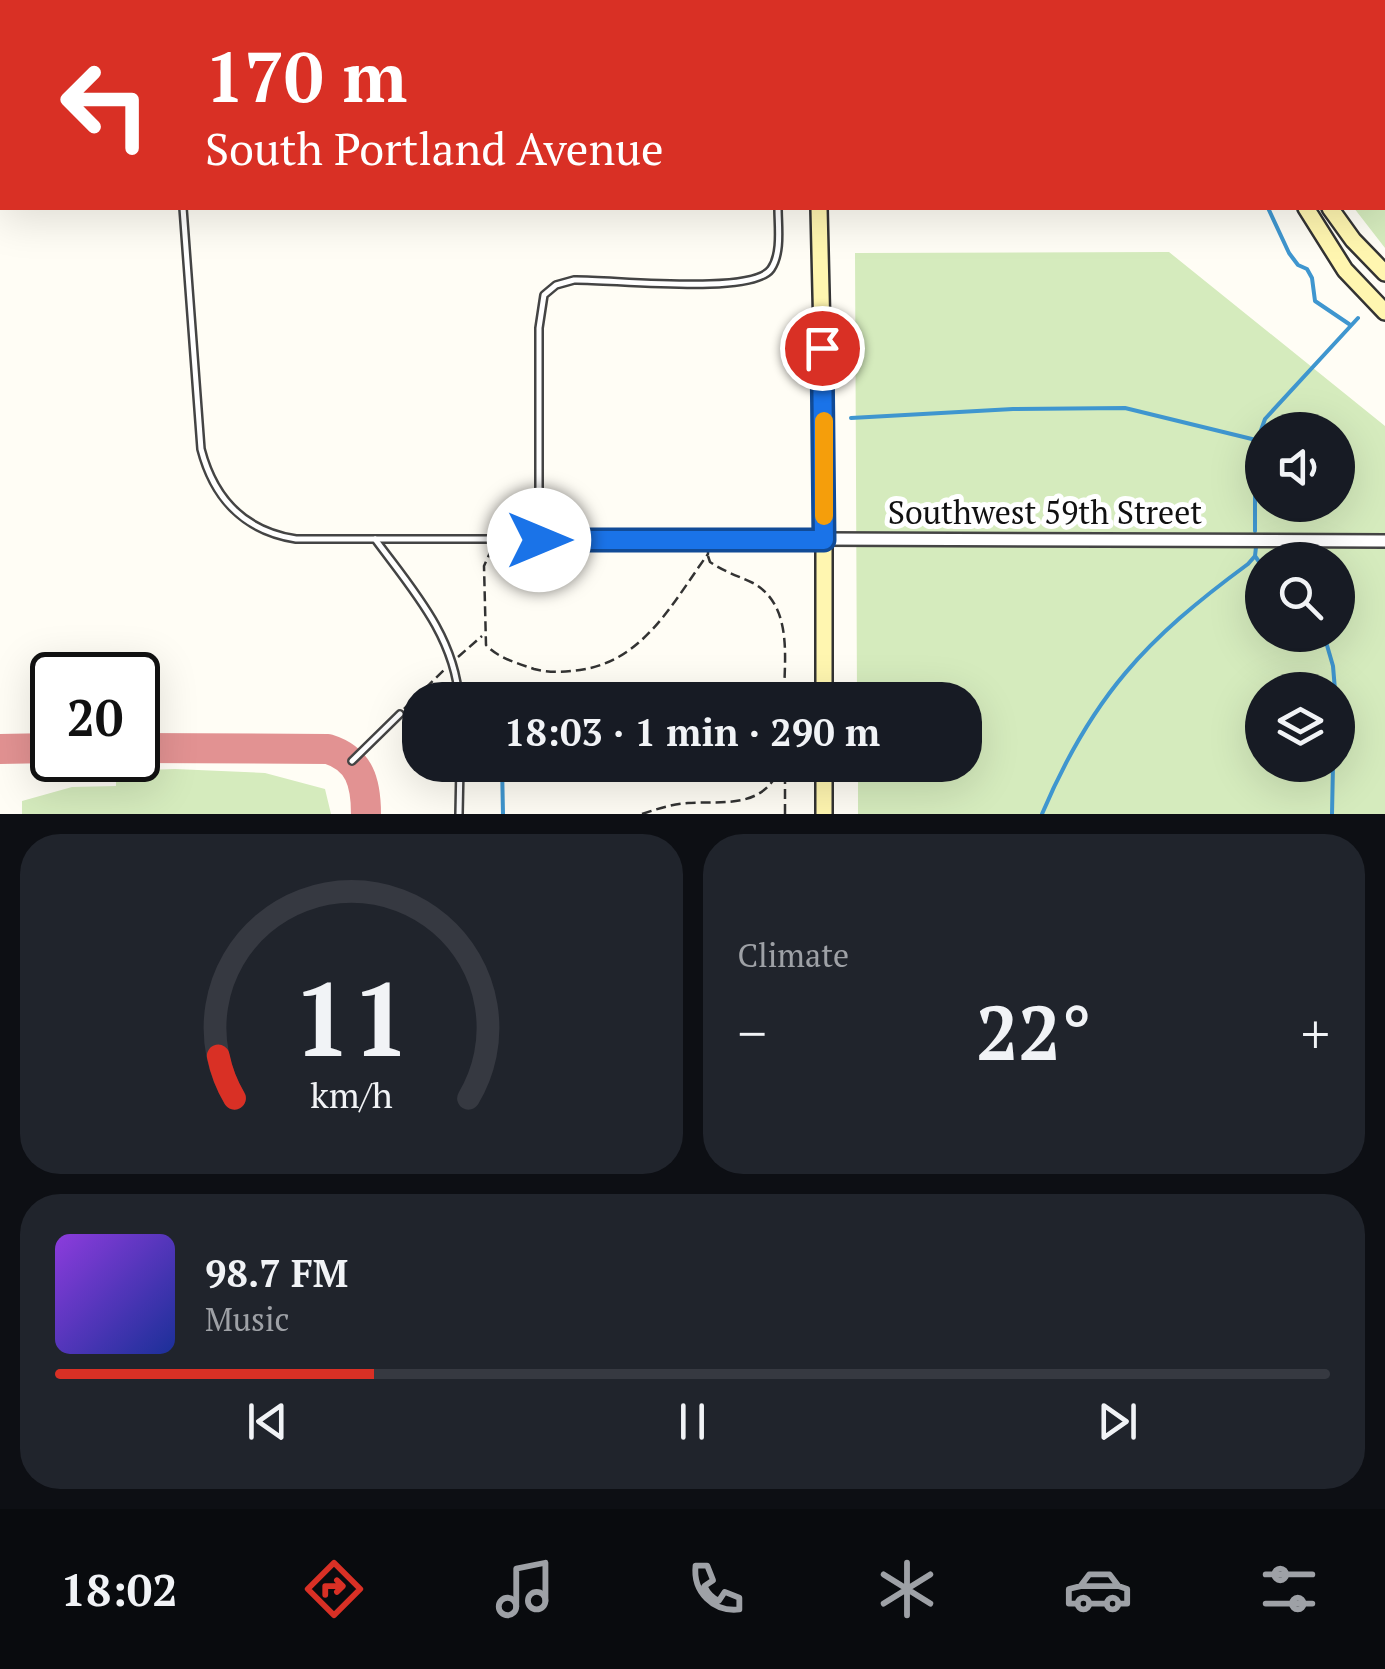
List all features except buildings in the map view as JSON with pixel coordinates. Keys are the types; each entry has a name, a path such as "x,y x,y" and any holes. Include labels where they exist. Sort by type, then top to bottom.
{"main road":[{"path":"819,210 824,682"},
{"path":"1307,210 1345,270 1385,312"},
{"path":"1332,210 1385,273"},
{"path":"824,782 824,814"}],"street":[{"name":"Southwest 59th Street","path":"824,540 1385,541"}],"lane":[{"path":"183,210 201,449 206,471 218,492 243,520 274,536 374,540 824,540"},
{"path":"539,540 538,328 544,295 556,285 574,280 721,284 755,281 771,269 775,260 778,210"},
{"path":"374,540 435,623 452,662 456,682"},
{"path":"352,762 400,714"},
{"path":"459,814 460,782"}],"path":[{"path":"500,540 490,549 484,566 486,645 492,652 542,671 580,670 615,662 647,638 708,554"},
{"path":"708,540 710,562 763,590 779,610 784,682"},
{"path":"400,714 484,634"},
{"path":"642,814 672,805 748,800 761,795 772,782"},
{"path":"783,782 784,814"}],"green space":[{"path":"1356,210 1385,210 1385,248"},
{"path":"1169,252 1385,426 1385,814 858,814 858,782 982,782 982,682 857,682 855,253"},
{"path":"160,770 265,773 325,789 331,814 22,814 22,801 72,787 160,782"}],"waterway":[{"path":"1269,210 1289,253 1312,278 1315,301 1349,324"},
{"path":"1255,531 1255,447 1265,419 1358,318"},
{"path":"851,418 1013,409 1125,408 1245,437"},
{"path":"1042,814 1081,736 1125,673 1180,618 1245,566"},
{"path":"1329,652 1334,672"},
{"path":"502,782 503,814"},
{"path":"1332,814 1333,782"}],"taxiway":[{"path":"0,749 30,748"},
{"path":"160,748 328,749 347,759 359,774 366,814"}],"slow traffic":[{"path":"824,421 824,516"}],"route":[{"path":"539,540 824,540 822,348"}]}
